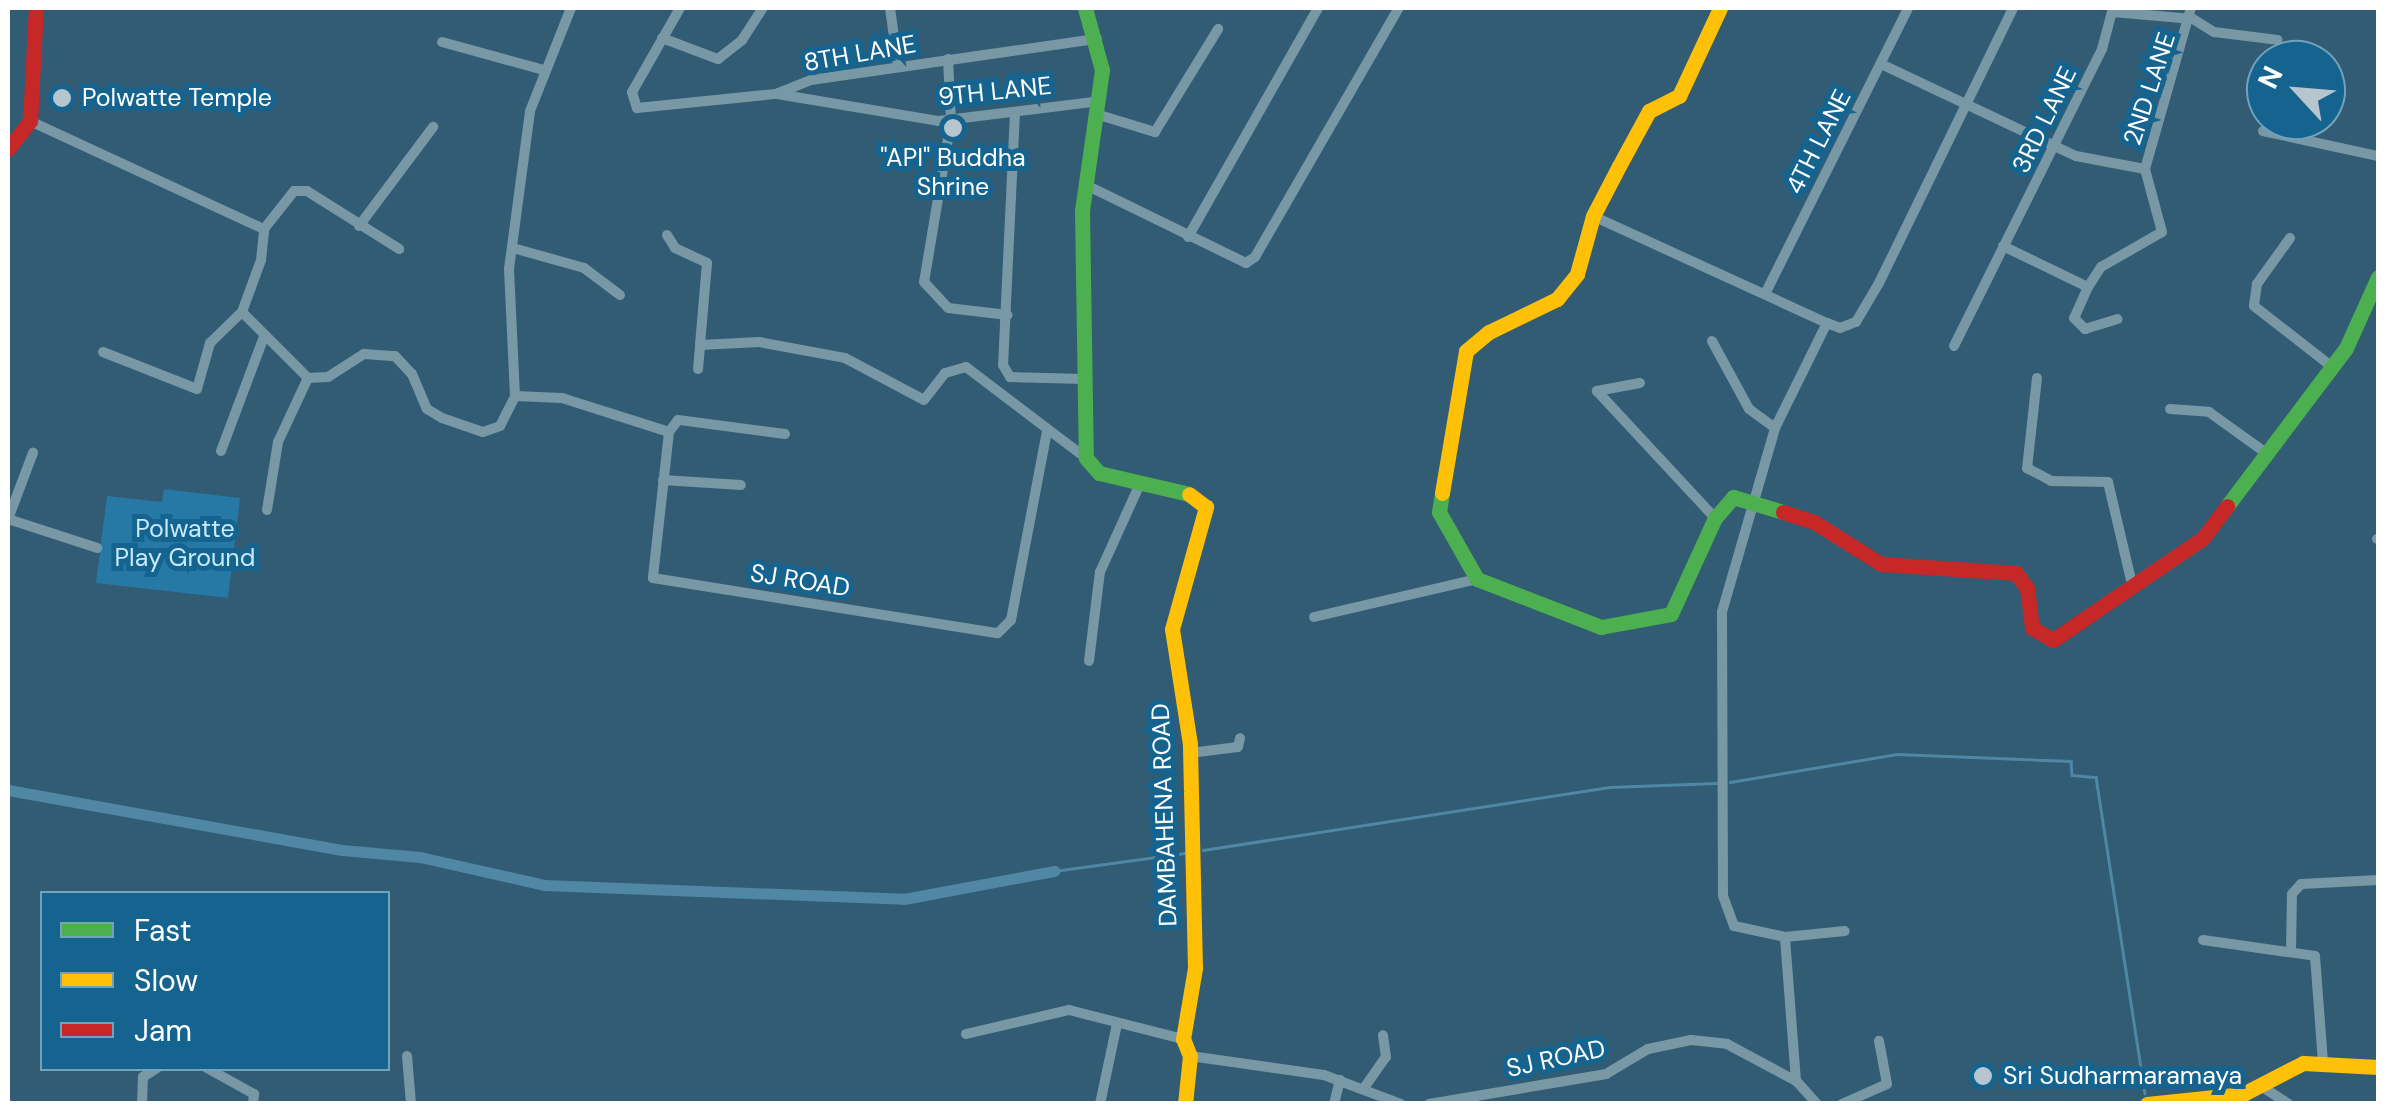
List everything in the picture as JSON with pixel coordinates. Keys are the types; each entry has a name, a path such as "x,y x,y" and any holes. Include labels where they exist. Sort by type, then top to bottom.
{"street":[{"path":"8,149 30,121 36,8"},
{"path":"242,312 263,339 308,378 328,377 364,354 395,356 405,362 428,408 483,432 500,426 515,396 513,248 530,111 571,8"},
{"path":"680,8 662,38 718,59 742,40 764,8"},
{"path":"890,8 898,66"},
{"path":"1084,8 1098,39 1098,108 1082,211 1086,458"},
{"path":"1188,237 1318,8"},
{"path":"1086,185 1236,262 1255,257 1398,8"},
{"path":"1477,579 1439,512 1466,351 1557,298 1577,274 1593,216 1649,111 1679,96 1720,8"},
{"name":"4TH LANE","path":"1765,294 1908,8"},
{"path":"1593,216 1827,323 1840,328 1856,322 1968,105 2012,8"},
{"path":"2113,10 2192,13 2214,32 2278,40"},
{"name":"3RD LANE","path":"1954,346 2055,147 2113,10"},
{"name":"2ND LANE","path":"2088,287 2101,267 2162,232 2145,169 2192,13"},
{"path":"1098,108 1155,132 1218,29"},
{"name":"8TH LANE","path":"662,38 632,92 632,105 643,110 776,94 811,80 1098,39"},
{"path":"442,42 544,70"},
{"path":"948,59 951,121 924,282 948,308 1008,315"},
{"path":"1881,64 2055,147 2145,169"},
{"name":"9TH LANE","path":"776,94 951,121 1015,112 1098,108"},
{"path":"1015,112 1003,365 1010,377 1084,378"},
{"path":"30,121 264,228"},
{"path":"358,226 432,127"},
{"path":"2305,140 2378,156"},
{"path":"103,352 197,388 210,344 242,312 262,260 264,228 294,191 307,191 399,249"},
{"path":"667,236 675,248 706,263 698,370"},
{"path":"2290,238 2257,284 2254,306 2331,366"},
{"path":"2003,246 2088,287 2074,318 2085,330 2117,319"},
{"path":"513,248 584,268 620,295"},
{"path":"1314,617 1477,579 1601,627 1645,622 1671,614 1715,518 1733,497 1814,522 1881,564 2016,573 2027,588 2032,628 2054,640 2078,629 2132,584 2203,538 2331,366 2378,277"},
{"path":"1827,323 1775,428 1757,503 1722,612 1723,895 1734,926 1785,937 1845,931"},
{"path":"221,451 263,339"},
{"path":"700,345 759,342 845,358 924,400 945,373 966,367 1086,458 1098,473 1140,484 1100,572 1089,661"},
{"path":"1712,342 1750,410 1775,428"},
{"path":"267,510 278,442 308,378"},
{"path":"2036,378 2027,468 2052,481 2108,482 2132,584"},
{"path":"1640,383 1597,391 1715,518"},
{"path":"515,396 562,398 669,432 678,420 785,434"},
{"path":"2170,410 2209,412 2266,453"},
{"name":"SJ ROAD","path":"669,432 653,578 998,633 1011,620 1048,430"},
{"path":"33,452 8,519 97,548"},
{"path":"664,480 741,485"},
{"name":"DAMBAHENA ROAD","path":"1140,484 1198,496 1206,508 1172,629 1190,753 1195,968 1184,1039 1190,1056 1186,1104"},
{"path":"1190,753 1238,747 1240,738"},
{"path":"2291,950 2292,894 2301,884 2378,880"},
{"path":"1785,937 1796,1081"},
{"path":"2202,940 2291,950 2319,961 2323,1063"},
{"path":"966,1034 1052,1009 1184,1039"},
{"path":"1100,1104 1117,1024"},
{"path":"1364,1088 1386,1057 1383,1036"},
{"name":"SJ ROAD","path":"1429,1104 1606,1074 1648,1048 1691,1040 1726,1044 1796,1081 1817,1104"},
{"path":"1842,1104 1887,1084 1879,1040"},
{"path":"407,1056 411,1104"},
{"path":"1190,1056 1224,1056 1340,1080 1401,1104"},
{"path":"2147,1104 2200,1100 2261,1086 2284,1069 2323,1063 2378,1067"},
{"path":"142,1104 144,1077 152,1071"},
{"path":"213,1071 254,1094 253,1104"},
{"path":"1334,1104 1340,1080"},
{"path":"2261,1086 2289,1104"}],"green space":[{"name":"Polwatte Play Ground","path":"164,489 240,498 228,598 96,583 107,496 162,502"}],"waterway":[{"path":"1730,782 1897,754 2071,761 2072,775 2096,777 2145,1093"},
{"path":"1203,850 1609,787 1716,783"},
{"path":"8,790 342,850 420,857 544,885 904,899 1054,871"},
{"path":"1054,871 1185,853"}],"traffic: fast":[{"path":"1085,8 1102,70 1082,211 1086,458 1099,473 1189,494"},
{"path":"2227,506 2346,348 2378,277"},
{"path":"1442,493 1439,512 1477,579 1601,627 1671,614 1715,518 1733,497 1783,512"}],"traffic: slow":[{"path":"1442,493 1466,351 1489,332 1557,299 1577,274 1593,216 1619,166 1649,111 1679,96 1720,8"},
{"path":"1185,1104 1190,1056 1183,1039 1195,968 1190,744 1172,629 1206,507 1189,494"},
{"path":"2147,1104 2243,1094 2303,1063 2378,1067"}],"traffic: jam":[{"path":"8,149 30,121 36,8"},
{"path":"1783,512 1814,522 1881,564 2016,573 2027,588 2032,628 2053,640 2203,538 2227,506"}],"place":[{"name":"Polwatte Temple","path":"62,98"},
{"name":"\"API\" Buddha Shrine","path":"953,128"},
{"name":"Sri Sudharmaramaya","path":"1983,1076"}]}
